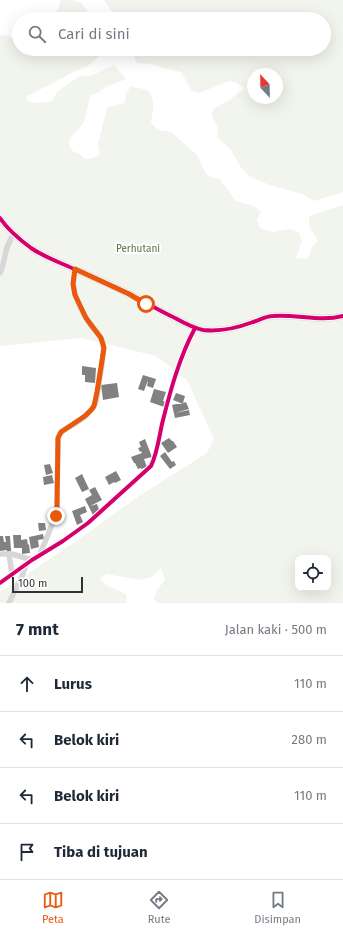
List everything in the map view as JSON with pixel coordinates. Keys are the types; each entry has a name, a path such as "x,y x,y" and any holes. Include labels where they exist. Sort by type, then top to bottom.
{"street":[{"path":"0,218 14,234 31,248 49,258 129,294 195,328 224,330 254,322 265,317 274,316 329,318 343,316"},
{"path":"0,273 8,243 14,234"},
{"path":"39,556 56,516 58,438 61,432 85,416 92,409 97,392 103,352 101,338 86,318 75,295 73,284 75,269"},
{"path":"0,583 88,523 151,466 155,458 174,381 184,351 195,328"},
{"path":"0,554 22,556 32,560"},
{"path":"10,554 12,574"},
{"path":"9,603 26,564"}],"green space":[{"path":"61,0 73,0 83,5 88,12 55,12"},
{"path":"104,0 343,0 343,192 314,201 302,194 270,185 250,177 240,166 230,149 217,137 218,128 212,116 212,112 215,108 231,99 244,88 237,83 229,81 199,93 192,91 181,72 151,64 137,63 134,57 135,56 331,56 331,12 112,12"},
{"name":"Perhutani","path":"0,35 9,36 12,38 12,56 99,56 88,66 71,73 27,96 27,101 36,103 49,102 53,100 57,92 78,77 93,75 114,65 126,79 106,87 90,96 83,124 69,141 71,149 85,159 90,159 100,153 98,144 107,107 125,103 126,94 131,86 144,89 152,96 153,110 151,123 158,130 171,132 197,155 206,174 214,178 219,178 236,201 254,206 261,212 257,220 260,228 273,232 290,229 299,233 302,241 296,258 308,259 312,247 318,241 309,226 309,216 343,205 343,603 158,603 154,599 157,590 165,580 161,568 152,577 139,580 107,574 100,578 106,585 126,594 127,603 0,603 0,592 78,540 139,496 207,453 214,439 187,380 156,356 81,338 0,346"}],"building":[{"path":"82,366 96,368 95,383 85,382 85,375 82,375"},
{"path":"143,375 156,379 153,388 147,386 148,380 144,391 138,389"},
{"path":"117,383 119,397 103,400 101,385"},
{"path":"154,389 166,392 163,401 166,402 164,407 150,402"},
{"path":"176,393 185,396 183,403 186,402 189,409 175,413 189,410 190,415 175,418 172,405 183,404 173,400"},
{"path":"169,438 177,447 168,453 161,443"},
{"path":"145,439 152,457 144,459 147,467 138,469 131,457 142,453 138,448 141,447 139,442"},
{"path":"165,452 176,465 170,469 160,456"},
{"path":"50,464 53,473 46,475 44,465"},
{"path":"116,471 121,480 109,485 105,477"},
{"path":"82,474 89,489 82,492 75,478"},
{"path":"52,475 54,483 44,485 43,477"},
{"path":"95,487 102,500 90,506 97,504 100,512 93,515 85,499 92,495 89,490"},
{"path":"85,506 87,512 80,515 83,522 77,525 72,511"},
{"path":"38,523 45,523 46,530 39,531"},
{"path":"43,534 44,539 38,540 39,547 31,549 29,537"},
{"path":"13,535 21,535 21,540 27,539 30,553 22,554 22,548 14,548"},
{"path":"0,536 3,536 4,542 6,542 5,536 10,536 11,551 0,551"}],"cycle path":[{"path":"0,218 18,238 41,254 115,287 192,327 203,330 228,329 270,316 317,318 335,318 343,316"},
{"path":"0,583 88,523 151,466 168,400 184,351 195,328"}],"route":[{"path":"56,516 58,438 61,432 85,416 94,406 104,348 101,338 90,325 75,295 73,284 75,269 129,294 146,304"}]}
